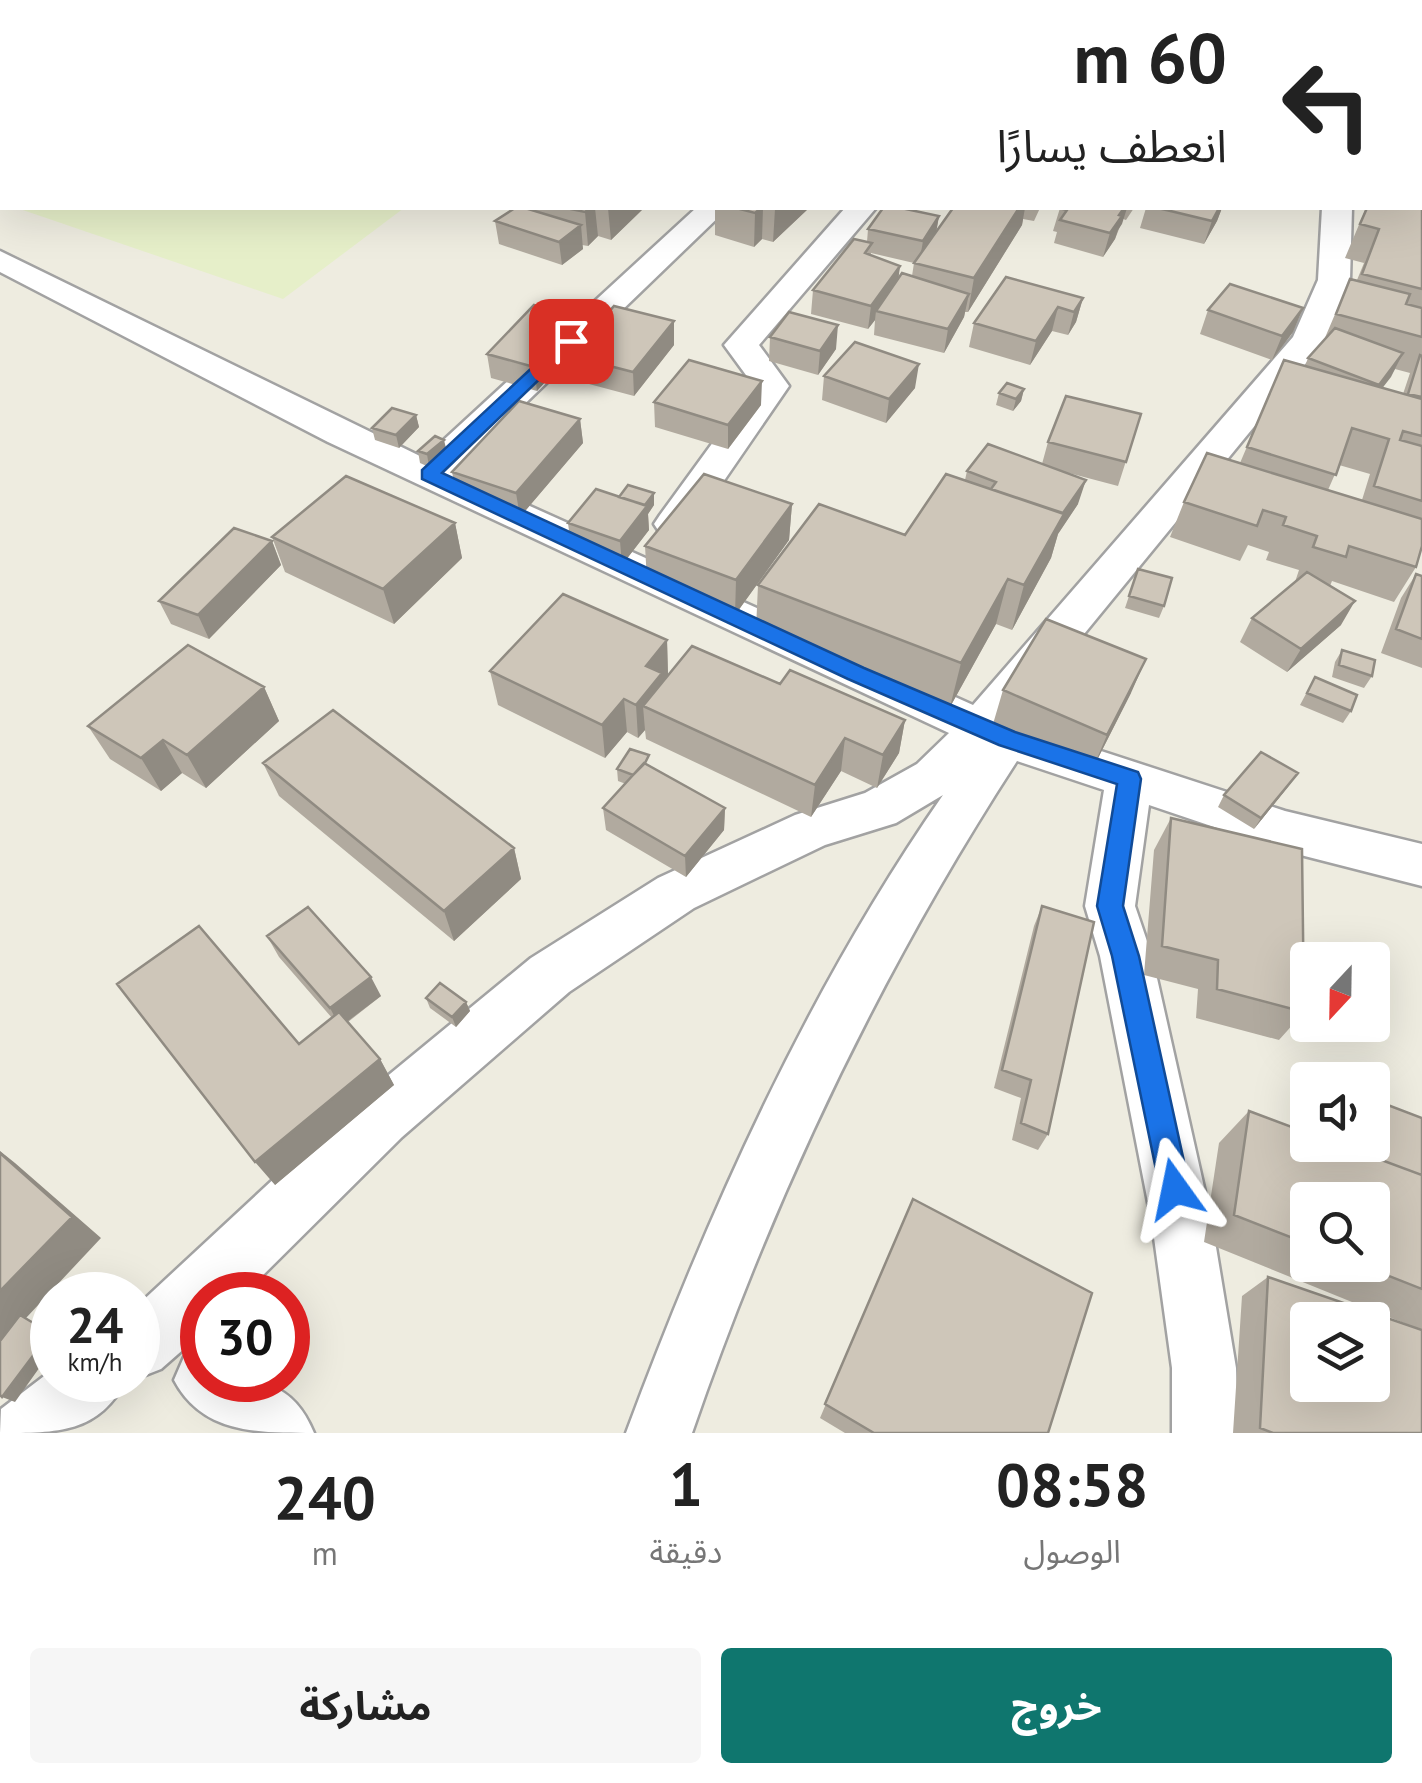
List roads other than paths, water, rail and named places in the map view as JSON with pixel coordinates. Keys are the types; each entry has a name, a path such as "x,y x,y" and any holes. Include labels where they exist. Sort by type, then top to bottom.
{"street":[{"path":"429,474 711,210"},
{"path":"640,572 772,386 741,345 859,210"},
{"path":"660,1433 733,1239 848,996 955,813 993,733 1308,340 1334,280 1350,210"},
{"path":"0,260 429,474 993,733 1286,831 1422,865"},
{"path":"160,1327 382,1117 550,976 613,931 727,867 812,829 846,821 908,794 959,753 993,733"},
{"path":"1130,779 1110,906 1126,956 1182,1223 1204,1368 1205,1433"},
{"path":"25,1433 65,1402"},
{"path":"238,1402 281,1433"}]}
